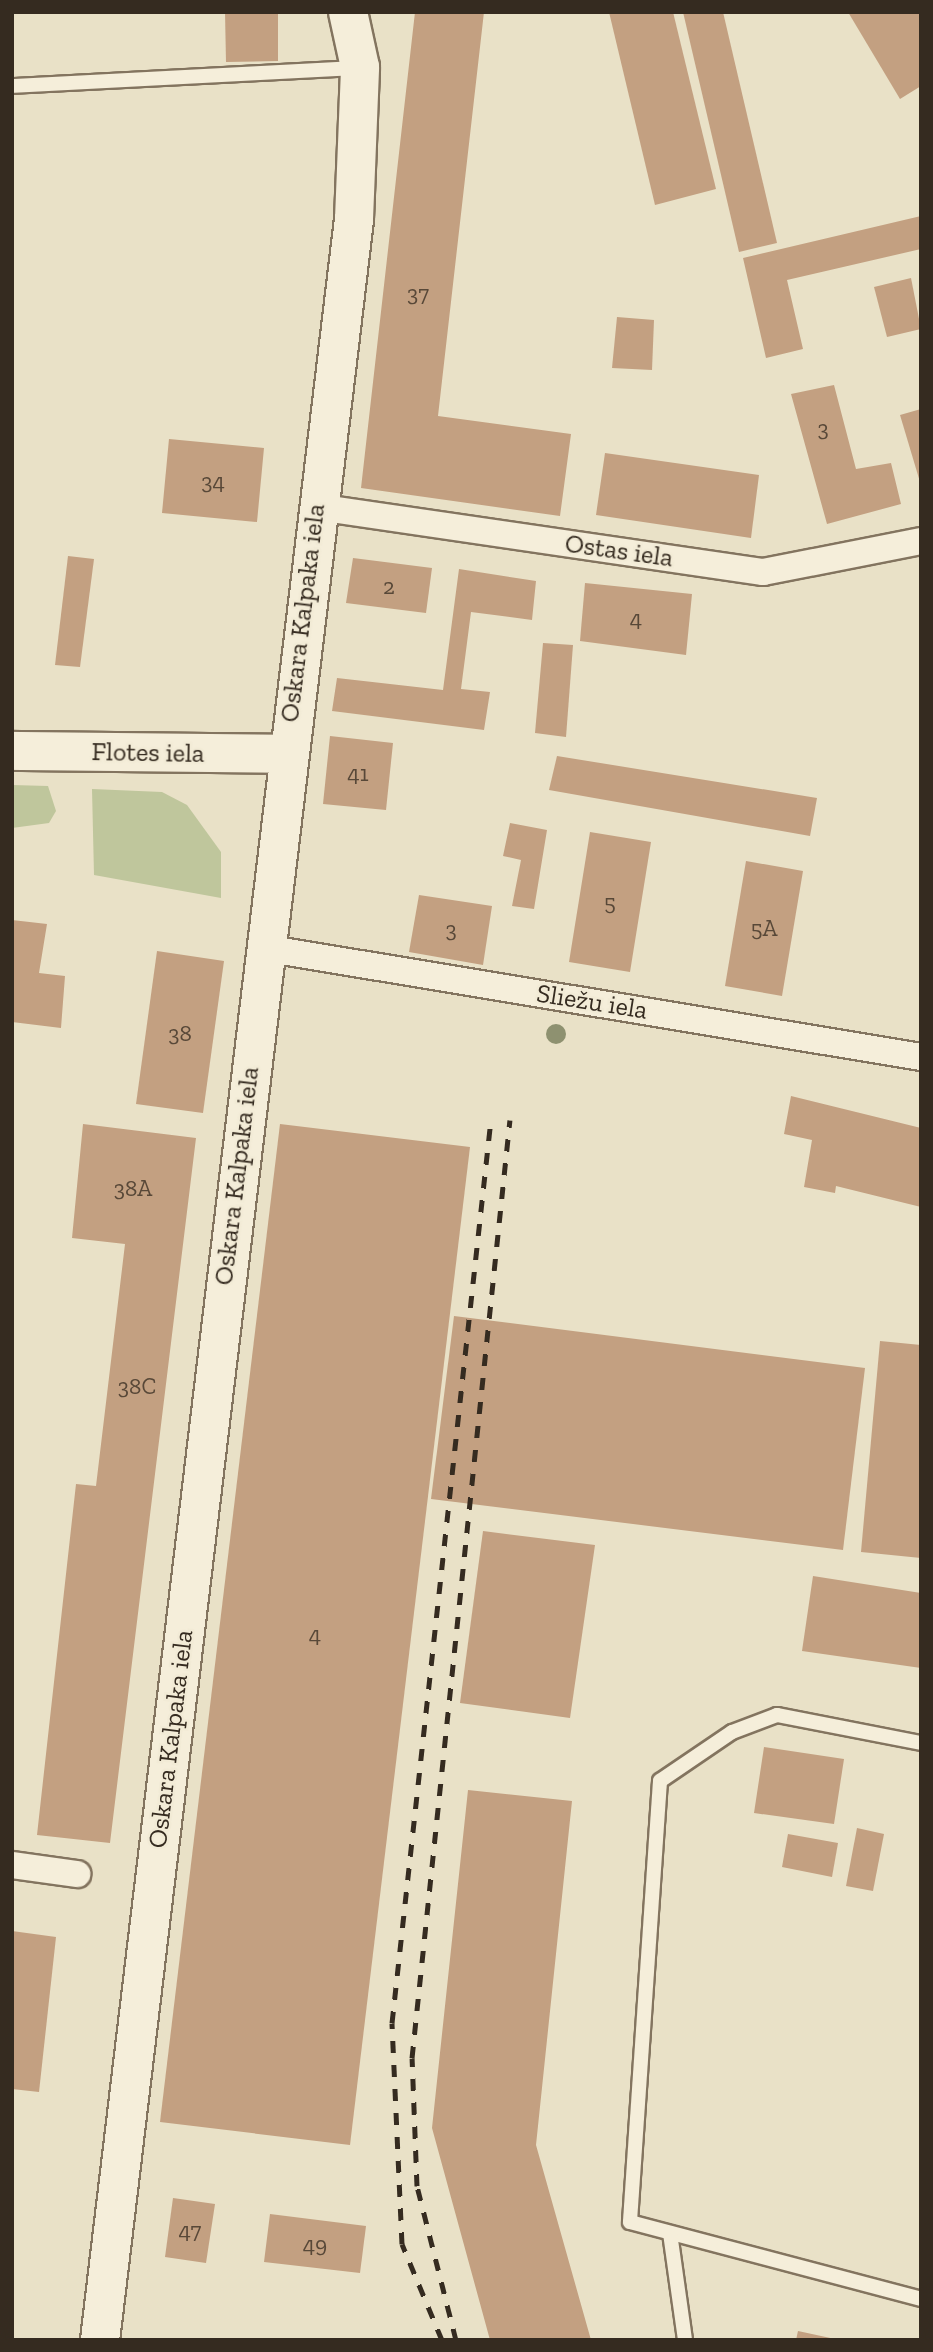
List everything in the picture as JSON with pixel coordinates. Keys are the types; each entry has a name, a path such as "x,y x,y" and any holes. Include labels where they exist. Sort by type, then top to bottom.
{"main road":[{"name":"Oskara Kalpaka iela","path":"100,2340 285,754 354,219 360,68 348,12"},
{"name":"Flotes iela","path":"12,751 285,754"}],"street":[{"name":"Ostas iela","path":"317,507 763,572 921,541"},
{"name":"Sliežu iela","path":"264,948 921,1057"},
{"path":"12,1866 77,1874"}],"lane":[{"path":"12,86 360,68"},
{"path":"921,1743 777,1715 732,1732 660,1781 630,2222 921,2299"},
{"path":"670,2233 685,2340"}],"green space":[{"path":"12,785 48,786 56,811 49,823 12,828"},
{"path":"92,789 162,792 187,805 221,852 221,898 94,875"}],"building":[{"path":"225,12 278,12 278,61 226,62"},
{"path":"415,12 484,12 438,416 571,434 560,516 361,488"},
{"path":"609,12 673,12 716,189 655,205"},
{"path":"683,12 723,12 777,243 739,252"},
{"path":"848,12 921,12 921,86 900,99"},
{"path":"921,216 921,249 787,280 803,349 766,358 743,258"},
{"path":"911,278 921,329 887,337 874,287"},
{"path":"617,317 654,320 652,370 612,368"},
{"path":"834,385 856,469 891,463 901,504 827,524 791,394"},
{"path":"921,409 921,482 920,482 900,415"},
{"path":"169,439 264,448 257,522 162,513"},
{"path":"605,453 759,475 751,538 596,515"},
{"path":"68,556 94,559 80,667 55,665"},
{"path":"353,558 432,568 426,613 346,603"},
{"path":"459,569 536,581 532,620 471,612 461,689 490,692 484,730 332,711 337,678 443,690"},
{"path":"585,583 692,594 686,655 580,641"},
{"path":"543,643 573,645 566,737 535,733"},
{"path":"330,736 393,743 386,810 323,804"},
{"path":"557,756 817,798 810,836 549,790"},
{"path":"510,823 547,830 534,909 512,906 521,860 503,856"},
{"path":"590,832 651,842 630,972 569,962"},
{"path":"746,861 803,871 782,996 725,986"},
{"path":"419,895 492,906 483,965 409,952"},
{"path":"12,920 47,924 39,973 65,976 61,1028 12,1022"},
{"path":"157,951 224,961 203,1113 136,1104"},
{"path":"791,1096 921,1128 921,1207 836,1186 835,1193 804,1187 812,1140 784,1134"},
{"path":"83,1124 196,1138 110,1843 37,1835 76,1484 96,1486 125,1244 72,1238"},
{"path":"280,1124 470,1147 350,2145 160,2122"},
{"path":"454,1316 865,1368 843,1550 431,1499"},
{"path":"880,1341 921,1345 921,1558 861,1552"},
{"path":"483,1531 595,1545 570,1718 460,1703"},
{"path":"813,1576 921,1593 921,1668 802,1651"},
{"path":"764,1747 844,1759 834,1824 754,1813"},
{"path":"468,1790 572,1801 536,2145 591,2340 490,2340 432,2128"},
{"path":"857,1828 884,1834 873,1891 846,1886"},
{"path":"788,1834 838,1843 832,1877 782,1867"},
{"path":"12,1931 56,1937 39,2092 12,2089"},
{"path":"173,2198 215,2204 206,2263 165,2257"},
{"path":"270,2214 366,2226 360,2273 264,2262"},
{"path":"798,2331 835,2339 835,2340 796,2340"}],"railway":[{"path":"442,2340 402,2244 392,2023 491,1119"},
{"path":"456,2340 417,2186 412,2058 510,1120"}]}
